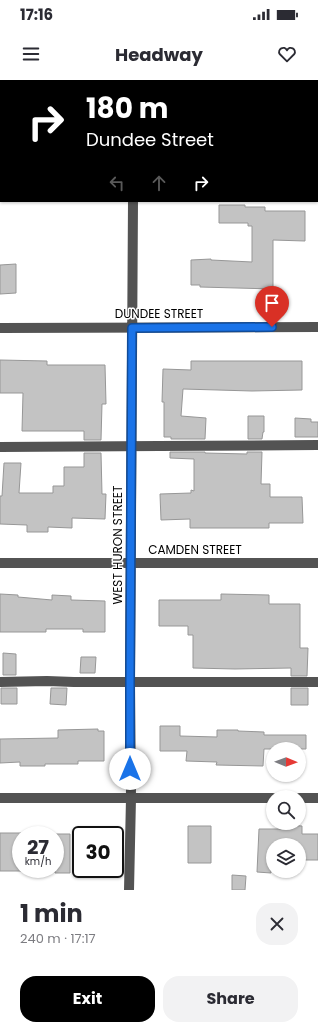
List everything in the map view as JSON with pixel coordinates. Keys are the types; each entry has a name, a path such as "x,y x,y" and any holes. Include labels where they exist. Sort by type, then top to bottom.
{"street":[{"name":"WEST HURON STREET","path":"129,890 131,798 130,682 133,202"},
{"name":"DUNDEE STREET","path":"0,328 318,327"},
{"path":"0,447 318,445"},
{"name":"CAMDEN STREET","path":"0,563 318,563"},
{"path":"0,682 318,682"},
{"path":"0,798 266,798"},
{"path":"306,798 318,798"}],"building":[{"path":"219,205 265,207 265,211 305,211 305,241 273,240 273,289 200,287 200,285 191,285 191,260 211,259 252,262 252,226 248,226 248,223 219,223"},
{"path":"16,264 16,293 0,294 0,265"},
{"path":"0,360 47,361 47,365 105,365 106,404 102,404 101,440 84,440 84,431 22,431 23,393 0,393"},
{"path":"191,361 302,361 302,390 252,391 183,389 181,416 206,418 205,439 171,439 171,437 164,437 164,402 162,402 163,369 191,370"},
{"path":"248,416 264,416 264,432 262,439 248,439"},
{"path":"295,418 311,419 311,422 318,422 318,437 295,437"},
{"path":"170,452 247,454 247,452 262,452 261,484 270,484 270,497 302,497 303,523 269,523 269,528 190,528 190,519 161,520 160,494 191,493 191,490 194,491 194,459 170,458"},
{"path":"84,453 101,453 102,494 106,494 105,519 72,518 72,528 48,527 48,532 27,532 27,525 0,524 0,496 2,496 4,463 21,463 19,493 53,493 53,486 64,486 64,467 84,467"},
{"path":"0,594 52,600 52,595 71,596 71,600 105,601 105,632 83,632 83,629 46,629 46,632 0,632"},
{"path":"221,594 269,595 269,604 300,604 300,648 308,648 307,676 291,676 291,668 193,668 193,635 188,635 188,626 159,626 159,600 221,600"},
{"path":"3,653 16,654 16,675 3,675"},
{"path":"81,657 96,657 95,673 80,673"},
{"path":"1,688 17,688 17,704 1,704"},
{"path":"51,688 67,688 66,705 50,704"},
{"path":"291,688 308,688 308,705 291,705"},
{"path":"160,726 180,726 180,736 217,737 217,730 264,732 264,735 306,735 306,742 266,742 263,766 216,765 217,762 186,761 187,751 160,751"},
{"path":"98,729 98,731 104,731 104,761 78,761 78,764 45,764 45,766 20,766 20,762 0,763 0,739 58,738 58,730"},
{"path":"188,826 211,826 211,863 188,863"},
{"path":"259,829 302,830 302,834 318,834 318,860 306,860 306,838 266,838 266,873 257,872"},
{"path":"0,833 12,833 12,871 0,871"},
{"path":"64,834 70,834 70,873 64,873"},
{"path":"232,875 246,876 245,890 232,890"}],"route":[{"path":"130,769 132,328 272,327"}]}
